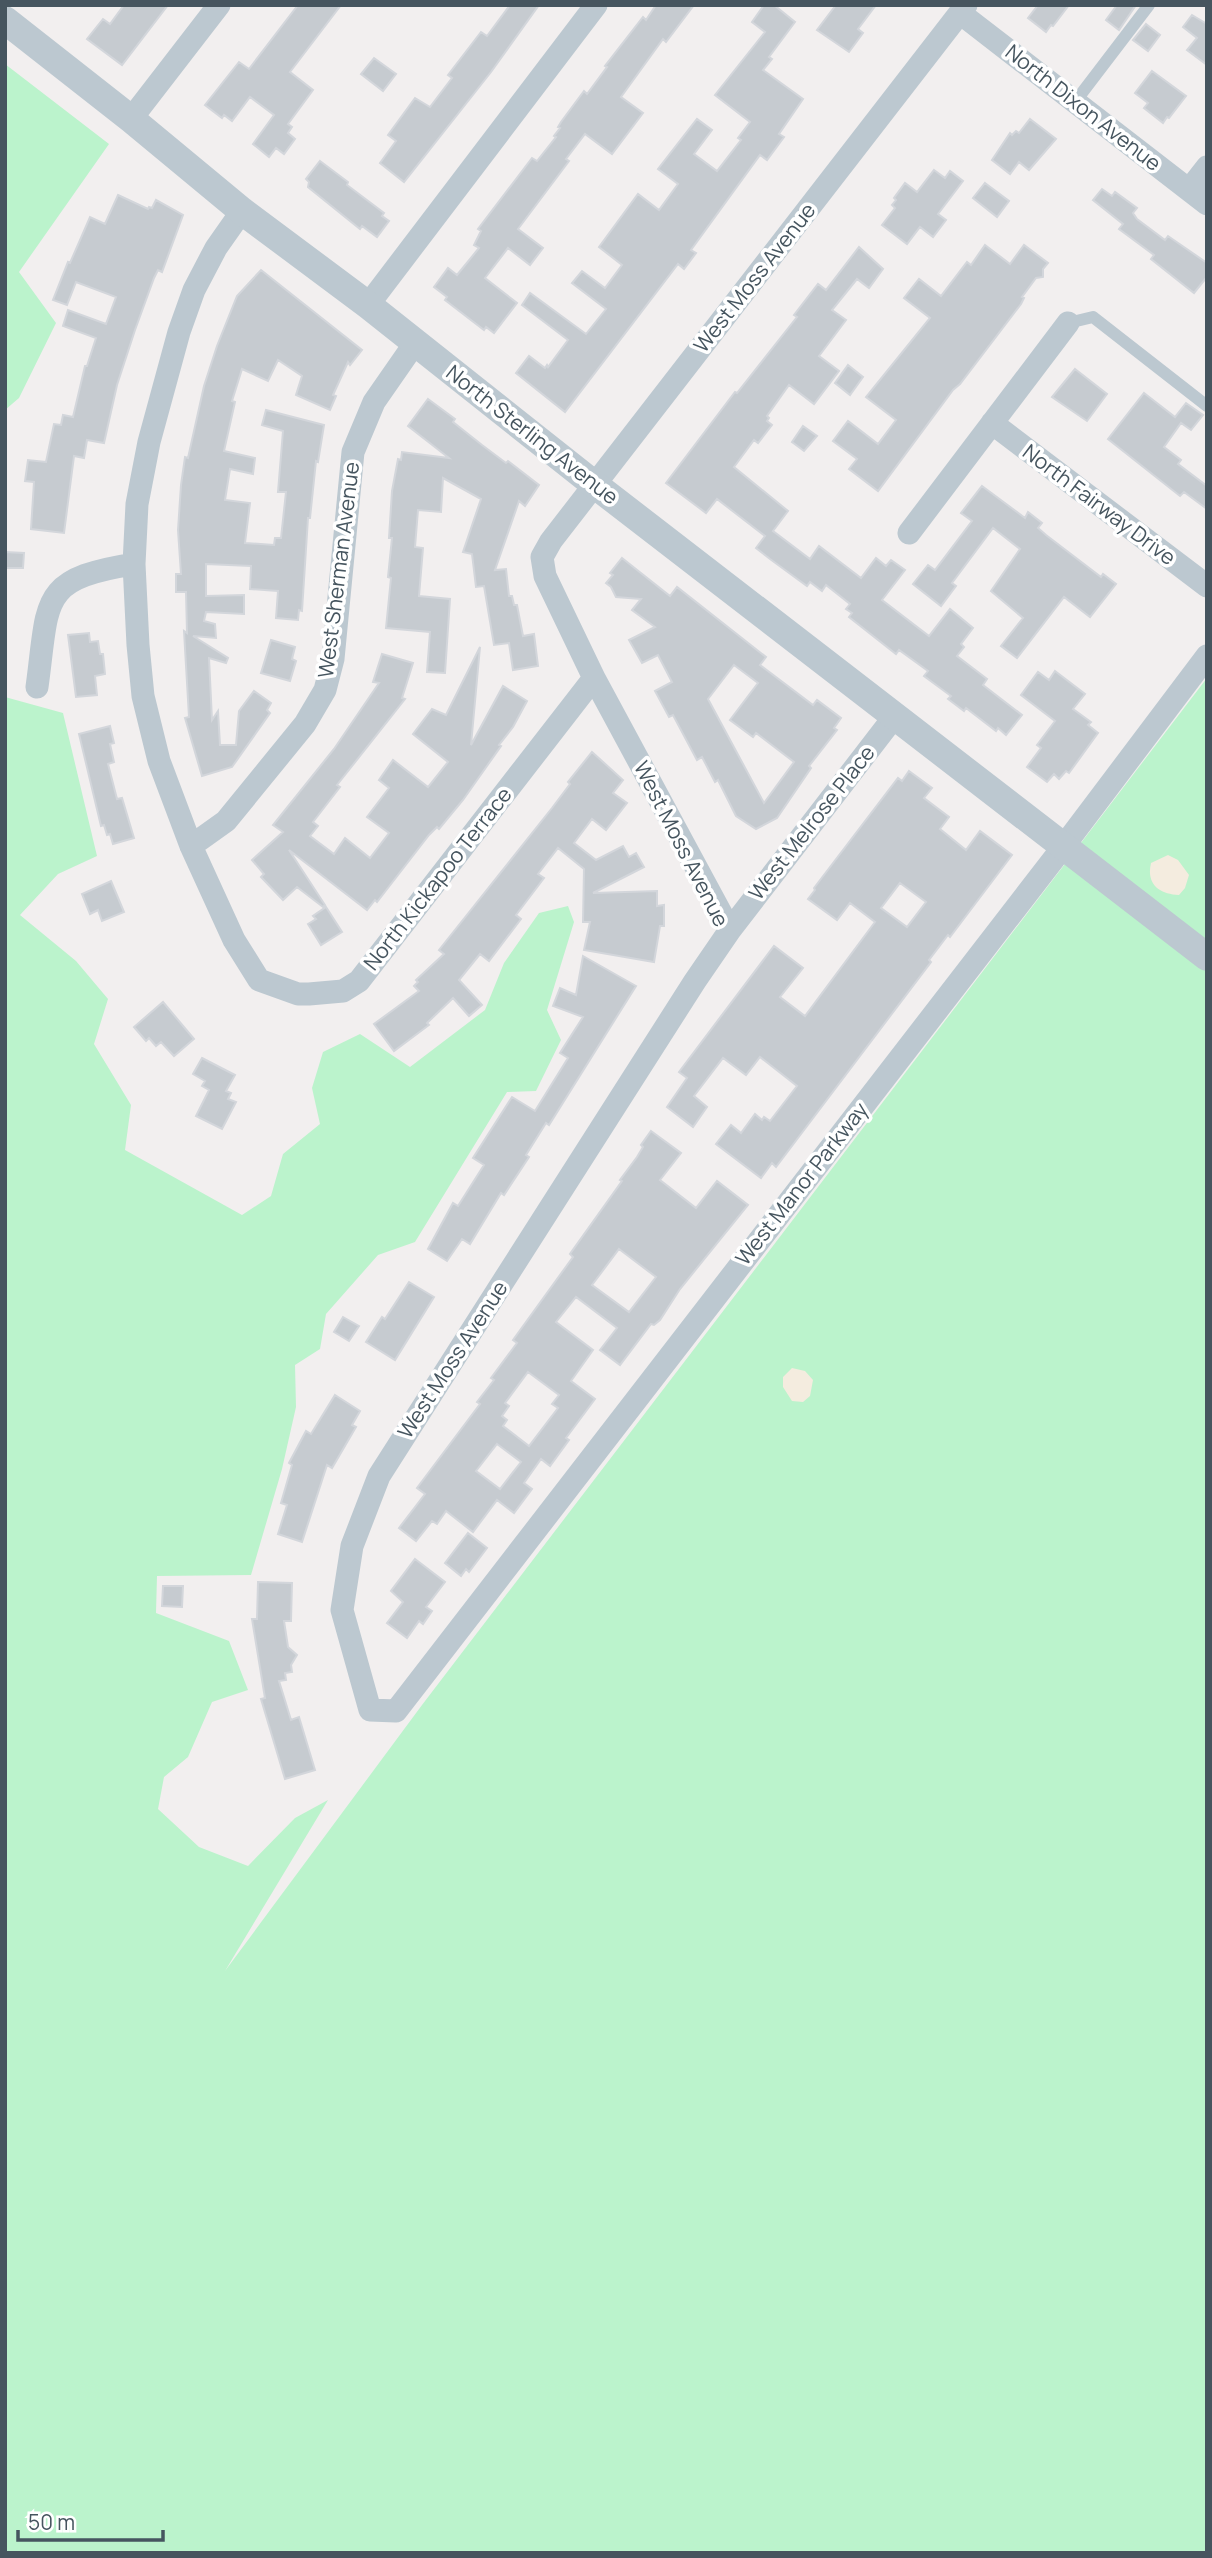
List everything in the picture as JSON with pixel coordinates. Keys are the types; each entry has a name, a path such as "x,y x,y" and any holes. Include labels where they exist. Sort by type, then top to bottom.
{"street":[{"path":"131,118 219,5"},
{"path":"368,305 596,5"},
{"name":"North Dixon Avenue","path":"963,9 1075,102 1198,197"},
{"name":"West Moss Avenue","path":"396,1711 370,1710 342,1609 352,1546 379,1476 730,930 594,678 545,576 542,557 551,541 963,9"},
{"name":"North Sterling Avenue","path":"5,20 131,118 242,211 368,305 595,485 1207,957"},
{"path":"1198,197 1207,167"},
{"name":"North Kickapoo Terrace","path":"242,211 216,248 194,290 179,332 149,442 137,504 134,564 143,696 159,761 191,846 234,940 259,979 298,994 326,994 348,989 361,979 594,678"},
{"path":"909,533 1068,323"},
{"name":"West Sherman Avenue","path":"191,846 226,821 305,724 325,690 333,659 353,452 374,402 415,343"},
{"name":"North Fairway Drive","path":"992,423 1207,586"},
{"path":"37,687 47,613 57,593 68,583 88,573 134,564"},
{"name":"West Manor Parkway","path":"396,1711 1063,847 1207,656"},
{"name":"West Melrose Place","path":"730,930 894,717"}],"lane":[{"path":"1075,102 1149,5"},
{"path":"1068,323 1093,317 1207,406"}],"green space":[{"path":"5,64 109,144 19,272 56,323 19,398 5,410"},
{"path":"1207,678 1207,2553 5,2553 5,697 63,713 97,856 58,874 20,915 76,961 108,999 94,1044 131,1105 125,1150 242,1215 271,1196 283,1154 320,1124 312,1088 323,1052 360,1034 410,1067 485,1010 504,963 539,913 568,906 574,922 547,1010 561,1040 536,1091 507,1092 415,1242 378,1255 326,1314 320,1349 295,1365 296,1407 282,1469 251,1575 157,1576 156,1613 229,1641 248,1690 212,1702 188,1757 164,1777 158,1809 199,1847 248,1866 295,1818 328,1800 225,1971 422,1705"}],"sand":[{"path":"1168,855 1178,860 1189,875 1185,888 1179,895 1160,890 1150,877 1151,863"},
{"path":"792,1368 805,1371 813,1380 810,1396 803,1402 792,1401 783,1387 783,1377"}],"building":[{"path":"124,5 168,5 122,65 87,39 103,19 110,24"},
{"path":"298,5 341,5 290,72 313,90 288,124 292,127 288,133 295,139 284,154 276,148 269,157 253,144 274,115 250,97 232,121 224,115 222,118 205,105 239,62 249,69"},
{"path":"510,5 539,5 491,72 404,182 380,163 396,141 388,135 415,98 430,107 452,78 448,75 481,32 487,36"},
{"path":"656,5 694,5 666,42 663,39 621,97 643,113 612,154 585,134 566,159 569,161 518,229 543,248 530,265 508,248 485,278 517,303 494,333 486,327 484,330 445,300 447,297 434,287 448,268 457,275 479,248 474,245 481,231 478,229 532,158 537,161 556,137 554,136 561,122 584,91 587,94 607,67 605,66 643,17 646,20"},
{"path":"764,5 774,5 795,22 769,57 772,59 763,70 803,99 779,134 784,137 767,160 760,155 691,250 696,253 684,269 678,264 565,412 516,373 529,356 545,368 547,365 548,367 568,340 522,305 530,293 586,334 606,309 572,283 582,271 605,288 622,265 599,247 638,194 659,210 678,184 658,169 697,119 712,130 694,154 717,171 741,140 738,138 750,122 715,95 765,32 752,22"},
{"path":"836,5 876,5 858,29 863,33 849,52 817,30"},
{"path":"1038,5 1069,5 1046,32 1028,18"},
{"path":"1117,5 1136,5 1119,30 1106,20"},
{"path":"1192,15 1207,24 1207,65 1187,50 1197,38 1183,27"},
{"path":"1146,24 1160,35 1148,51 1133,40"},
{"path":"374,58 396,74 383,91 361,74"},
{"path":"1152,71 1186,96 1163,123 1144,108 1148,103 1135,93"},
{"path":"1030,119 1056,139 1029,170 1019,162 1010,174 992,160 1010,133 1019,133"},
{"path":"320,161 384,213 382,216 389,221 377,237 362,226 360,229 308,187 309,182 306,179"},
{"path":"934,170 945,178 950,171 963,181 938,214 946,220 933,237 920,227 907,244 882,225 895,208 892,205 896,200 894,198 905,183 917,192"},
{"path":"985,183 1009,201 997,217 973,198"},
{"path":"1102,189 1112,196 1115,192 1137,208 1133,213 1137,219 1165,240 1168,236 1207,263 1207,277 1194,293 1151,259 1154,255 1119,229 1123,224 1093,200"},
{"path":"118,195 148,209 152,208 156,200 183,215 162,272 158,270 154,278 135,330 117,385 104,443 87,440 84,458 74,456 64,533 31,529 34,482 25,481 28,460 46,462 54,424 61,425 63,415 73,417 85,366 96,338 63,326 68,310 106,324 116,297 76,282 67,305 53,300 90,217 105,224"},
{"path":"985,245 1010,264 1024,245 1048,263 1043,269 1043,277 1036,278 1022,297 1024,298 1021,304 878,491 849,469 857,459 833,441 848,421 878,444 896,420 866,397 930,318 904,298 919,279 941,296 967,262 971,265"},
{"path":"859,247 883,269 869,288 857,279 832,310 846,320 819,356 839,371 814,404 789,385 767,416 767,421 772,425 758,443 754,440 734,467 788,511 773,531 810,559 819,546 861,578 876,558 886,566 891,560 905,570 882,600 929,636 950,609 973,628 961,644 964,647 957,656 987,679 983,685 1022,715 1006,735 948,699 951,696 924,676 928,671 899,650 896,654 849,617 852,613 846,609 850,604 826,585 822,591 810,582 807,586 756,548 765,536 717,499 706,513 666,483 735,392 737,393 797,317 794,315 818,284 826,290"},
{"path":"261,270 362,350 350,365 348,362 333,395 336,396 330,410 296,395 302,376 278,360 268,381 242,369 232,401 235,402 224,451 255,458 253,474 230,469 225,500 250,503 245,543 274,545 275,538 281,538 286,492 278,492 283,431 262,425 266,410 324,425 308,518 302,611 299,610 298,620 276,618 278,591 250,589 251,566 206,564 206,596 244,595 244,614 206,612 204,621 215,624 216,638 193,636 228,658 226,663 209,658 212,720 218,711 220,745 236,745 239,711 254,691 271,703 267,710 270,713 232,767 202,776 185,718 189,717 184,631 187,633 186,592 176,592 176,574 181,574 178,530 181,485 185,457 188,458 204,386 217,346 237,296"},
{"path":"848,365 863,377 850,395 835,383"},
{"path":"1075,369 1107,394 1087,421 1052,397"},
{"path":"1144,393 1175,417 1186,403 1203,415 1191,430 1181,423 1164,447 1181,460 1178,464 1207,486 1207,509 1184,492 1180,496 1108,439"},
{"path":"428,399 455,419 453,422 482,445 539,485 525,506 519,501 495,570 506,569 509,596 512,596 514,605 517,605 523,636 534,634 538,666 513,670 509,643 494,645 484,586 476,587 472,554 463,552 481,499 443,478 441,512 418,510 415,547 423,548 419,596 450,599 445,673 427,672 430,632 386,628 391,578 388,577 392,538 389,538 392,491 398,459 401,460 402,452 449,458 408,426"},
{"path":"803,426 817,436 804,451 792,442"},
{"path":"982,486 1025,518 1028,512 1042,523 1038,528 1046,535 1101,577 1103,574 1116,584 1090,617 1064,597 1017,658 1001,646 1023,618 991,591 1020,549 993,528 952,583 956,586 941,606 913,584 928,565 935,570 972,521 961,513"},
{"path":"5,552 24,553 23,568 5,568"},
{"path":"622,558 670,596 677,587 766,657 760,665 813,705 817,700 841,718 834,728 837,730 809,766 811,768 777,818 756,829 736,816 718,780 715,782 702,757 697,760 673,715 669,717 655,691 672,682 658,655 642,663 629,640 655,627 632,610 641,599 616,597 606,583 613,575 610,573","holes":["734,665 758,683 730,720 753,737 756,733 794,762 764,803 708,699"]},
{"path":"89,633 90,642 98,641 100,654 103,654 105,674 95,676 97,695 76,697 68,635"},
{"path":"271,640 295,647 292,659 296,661 290,681 261,673"},
{"path":"480,647 471,745 503,686 527,701 513,727 499,745 501,746 463,800 439,829 437,827 429,835 377,902 375,900 367,910 289,850 325,905 323,907 297,887 283,900 261,877 264,874 252,860 283,832 273,825 334,749 379,683 373,682 382,654 413,663 402,698 405,699 337,785 340,787 313,822 318,826 310,836 334,854 345,838 370,858 389,833 367,817 389,788 379,780 393,760 428,787 448,762 413,734 432,709 446,715"},
{"path":"1055,671 1085,694 1073,709 1091,722 1088,725 1098,733 1069,773 1066,771 1059,779 1054,774 1047,782 1027,767 1041,748 1037,745 1055,721 1021,695 1038,672 1049,680"},
{"path":"110,726 114,762 108,764 117,799 122,798 134,838 113,844 104,825 101,826 79,734"},
{"path":"592,752 623,780 613,793 627,803 606,830 592,819 574,843 596,860 623,846 629,857 636,853 644,867 593,893 657,891 657,906 664,905 664,926 660,926 654,962 584,950 590,922 583,922 584,869 558,848 538,874 544,878 516,915 521,919 489,961 480,954 459,980 482,1005 469,1016 453,998 427,1023 429,1025 394,1051 374,1024 419,991 414,986 418,982 416,980 444,954 439,950 552,808"},
{"path":"909,771 932,788 924,798 949,817 940,829 966,850 980,831 1012,855 950,937 948,935 929,960 931,962 776,1167 772,1163 761,1178 716,1144 731,1125 741,1133 755,1114 762,1120 764,1117 770,1121 797,1086 760,1057 746,1075 723,1058 694,1096 707,1107 693,1127 667,1107 687,1078 679,1072 774,946 803,968 780,997 805,1016 875,922 850,903 837,920 808,899 898,778 902,781","holes":["900,883 926,902 907,927 881,908"]},
{"path":"111,881 124,912 102,921 98,910 90,914 82,894"},
{"path":"326,907 342,932 321,945 308,924 316,919 313,916"},
{"path":"583,956 636,986 549,1125 546,1123 526,1155 529,1157 504,1195 501,1193 470,1244 462,1239 447,1261 428,1249 453,1203 458,1206 484,1165 473,1158 512,1097 535,1111 568,1058 560,1053 583,1017 553,1006 560,988 576,995"},
{"path":"163,1002 194,1039 174,1056 161,1042 156,1046 149,1038 146,1041 134,1027"},
{"path":"202,1058 235,1075 226,1091 231,1093 228,1099 236,1102 222,1129 196,1116 209,1090 202,1086 205,1081 193,1074"},
{"path":"651,1131 681,1153 660,1180 696,1208 717,1181 748,1205 680,1289 660,1320 654,1325 651,1324 620,1365 600,1350 617,1328 576,1297 556,1322 593,1350 571,1381 595,1399 566,1438 569,1440 550,1466 541,1459 524,1483 532,1489 514,1513 497,1500 473,1532 446,1511 437,1524 432,1521 416,1541 399,1528 425,1494 417,1488 480,1404 477,1402 494,1380 491,1378 517,1343 513,1340 573,1257 570,1254 622,1181 620,1180 643,1147 641,1145","holes":["619,1249 656,1277 629,1312 592,1285","528,1372 559,1395 552,1404 558,1408 529,1446 503,1426 507,1420 502,1416 509,1406 505,1403","497,1444 521,1462 500,1489 476,1471"]},
{"path":"409,1282 434,1297 395,1360 366,1342"},
{"path":"343,1317 359,1326 349,1341 334,1332"},
{"path":"335,1395 360,1411 352,1425 356,1427 332,1468 327,1465 302,1542 278,1534 287,1505 281,1503 292,1465 289,1463 306,1431 311,1434"},
{"path":"468,1533 487,1548 469,1572 466,1569 461,1576 445,1563"},
{"path":"415,1559 445,1582 426,1607 432,1611 423,1624 419,1621 407,1638 387,1623 403,1602 391,1591"},
{"path":"258,1582 292,1583 291,1621 284,1621 288,1647 297,1655 291,1665 292,1672 285,1673 286,1680 279,1681 291,1720 299,1717 315,1770 285,1779 261,1699 265,1698 252,1619 257,1619"},
{"path":"163,1586 183,1586 182,1607 162,1606"}]}
